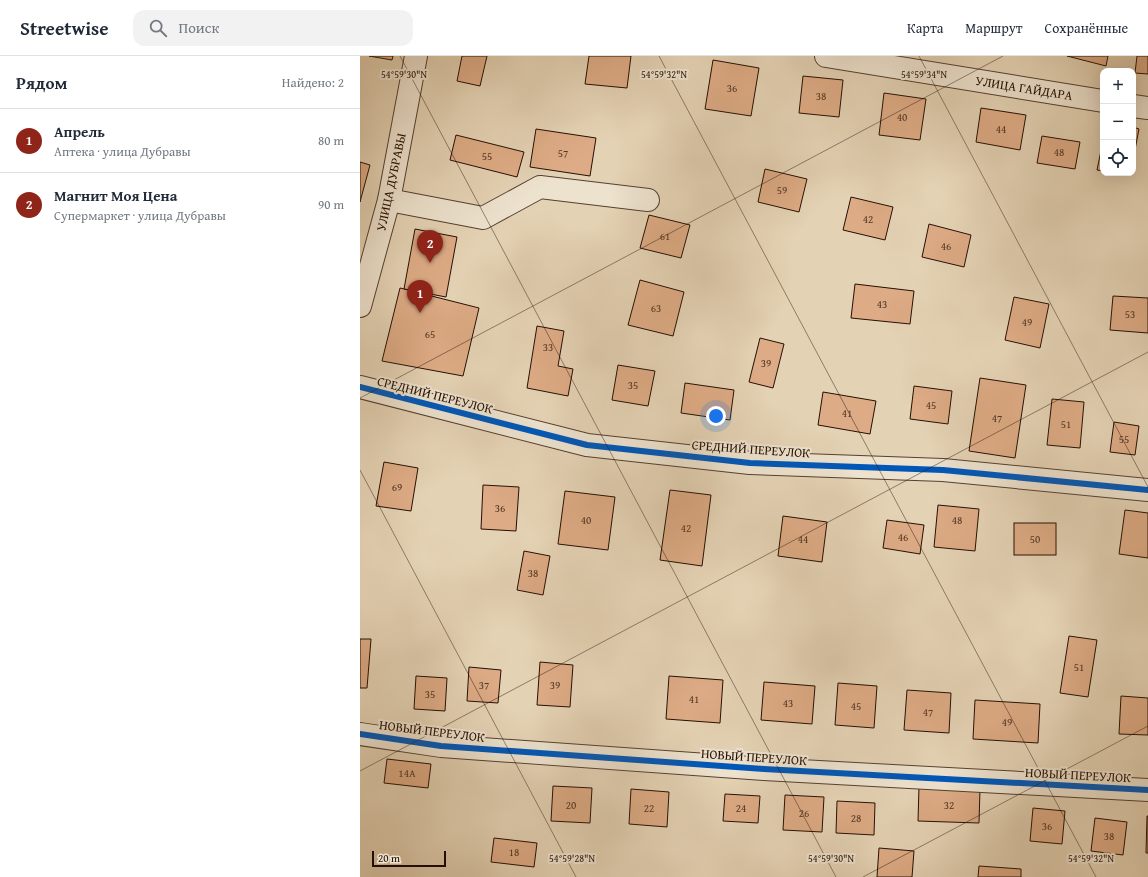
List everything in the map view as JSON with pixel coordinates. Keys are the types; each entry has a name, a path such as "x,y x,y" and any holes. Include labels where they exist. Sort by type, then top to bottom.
{"street":[{"name":"УЛИЦА ДУБРАВЫ","path":"360,306 389,200 416,56"},
{"name":"УЛИЦА ГАЙДАРА","path":"826,56 1100,101"},
{"path":"1136,106 1148,108"},
{"path":"389,200 483,218 540,187 648,200"},
{"name":"СРЕДНИЙ ПЕРЕУЛОК","path":"360,387 587,445 750,463 943,470 1148,490"},
{"name":"НОВЫЙ ПЕРЕУЛОК","path":"360,734 441,746 764,769 1148,790"}],"building":[{"path":"369,56 393,56 392,60"},
{"path":"462,56 487,56 480,86 457,81"},
{"path":"589,56 631,56 627,88 585,84"},
{"path":"1067,56 1108,56 1106,66"},
{"path":"1137,56 1148,56 1148,74 1136,73"},
{"path":"713,60 759,68 751,116 705,109"},
{"path":"803,76 843,80 839,117 799,113"},
{"path":"884,93 926,99 920,140 879,135"},
{"path":"981,108 1026,115 1020,150 976,142"},
{"path":"1136,128 1139,129 1136,144"},
{"path":"536,129 596,138 590,176 530,167"},
{"path":"456,135 524,152 517,177 450,160"},
{"path":"1042,136 1080,142 1075,169 1037,163"},
{"path":"1100,156 1100,170 1097,170"},
{"path":"360,162 370,165 360,202"},
{"path":"765,169 807,179 799,212 758,202"},
{"path":"851,197 893,207 885,240 843,230"},
{"path":"649,215 690,225 681,258 640,248"},
{"path":"929,224 971,235 964,267 922,257"},
{"path":"415,229 457,237 446,297 404,289"},
{"path":"640,280 684,292 673,336 628,325"},
{"path":"855,284 914,291 910,324 851,318"},
{"path":"400,288 479,308 463,376 382,361"},
{"path":"1113,296 1148,298 1148,333 1110,330"},
{"path":"1014,297 1049,304 1040,348 1005,340"},
{"path":"537,326 564,331 558,366 573,369 568,396 527,388"},
{"path":"760,338 784,344 773,388 749,382"},
{"path":"618,365 655,371 648,406 612,400"},
{"path":"980,378 1026,385 1015,458 969,451"},
{"path":"685,383 734,390 730,420 681,413"},
{"path":"914,386 952,391 948,424 910,419"},
{"path":"823,392 876,401 870,434 818,425"},
{"path":"1052,399 1084,402 1080,448 1047,445"},
{"path":"1114,422 1139,426 1135,455 1110,452"},
{"path":"384,462 418,468 411,511 376,506"},
{"path":"483,485 519,487 516,531 481,529"},
{"path":"670,490 711,495 702,566 660,560"},
{"path":"565,491 615,497 608,550 558,544"},
{"path":"938,505 979,509 975,551 934,547"},
{"path":"1125,510 1148,513 1148,558 1119,554"},
{"path":"783,516 827,522 822,562 778,556"},
{"path":"887,520 924,525 920,554 883,548"},
{"path":"1014,523 1056,523 1056,555 1014,555"},
{"path":"524,551 550,556 543,595 517,590"},
{"path":"1069,636 1097,640 1088,697 1060,693"},
{"path":"360,639 371,639 367,688 360,688"},
{"path":"540,662 573,665 570,707 537,705"},
{"path":"469,667 501,670 498,703 467,701"},
{"path":"416,676 447,678 445,711 414,709"},
{"path":"669,676 723,680 720,723 666,719"},
{"path":"764,682 815,686 812,724 761,720"},
{"path":"838,683 877,686 874,728 835,725"},
{"path":"907,690 951,693 949,733 904,730"},
{"path":"1121,696 1148,698 1148,735 1119,734"},
{"path":"975,700 1040,704 1038,743 973,739"},
{"path":"387,759 431,764 428,788 384,783"},
{"path":"553,786 592,788 590,823 551,821"},
{"path":"919,787 980,789 979,823 918,821"},
{"path":"631,789 669,792 667,827 629,824"},
{"path":"725,794 760,796 758,823 723,821"},
{"path":"785,795 824,797 822,832 783,830"},
{"path":"837,801 875,803 874,835 836,833"},
{"path":"1033,808 1065,811 1062,844 1030,841"},
{"path":"1147,816 1148,853 1146,853"},
{"path":"1095,818 1127,822 1123,855 1091,851"},
{"path":"494,838 537,843 534,867 491,862"},
{"path":"879,848 914,851 912,877 877,877"},
{"path":"979,866 1021,869 1021,877 978,877"}],"cycle path":[{"path":"360,387 587,445 750,463 943,470 1148,490"},
{"path":"360,734 441,746 764,769 1148,790"}],"place":[{"name":"Магнит Моя Цена","path":"430,263"},
{"name":"Апрель","path":"420,313"}]}
